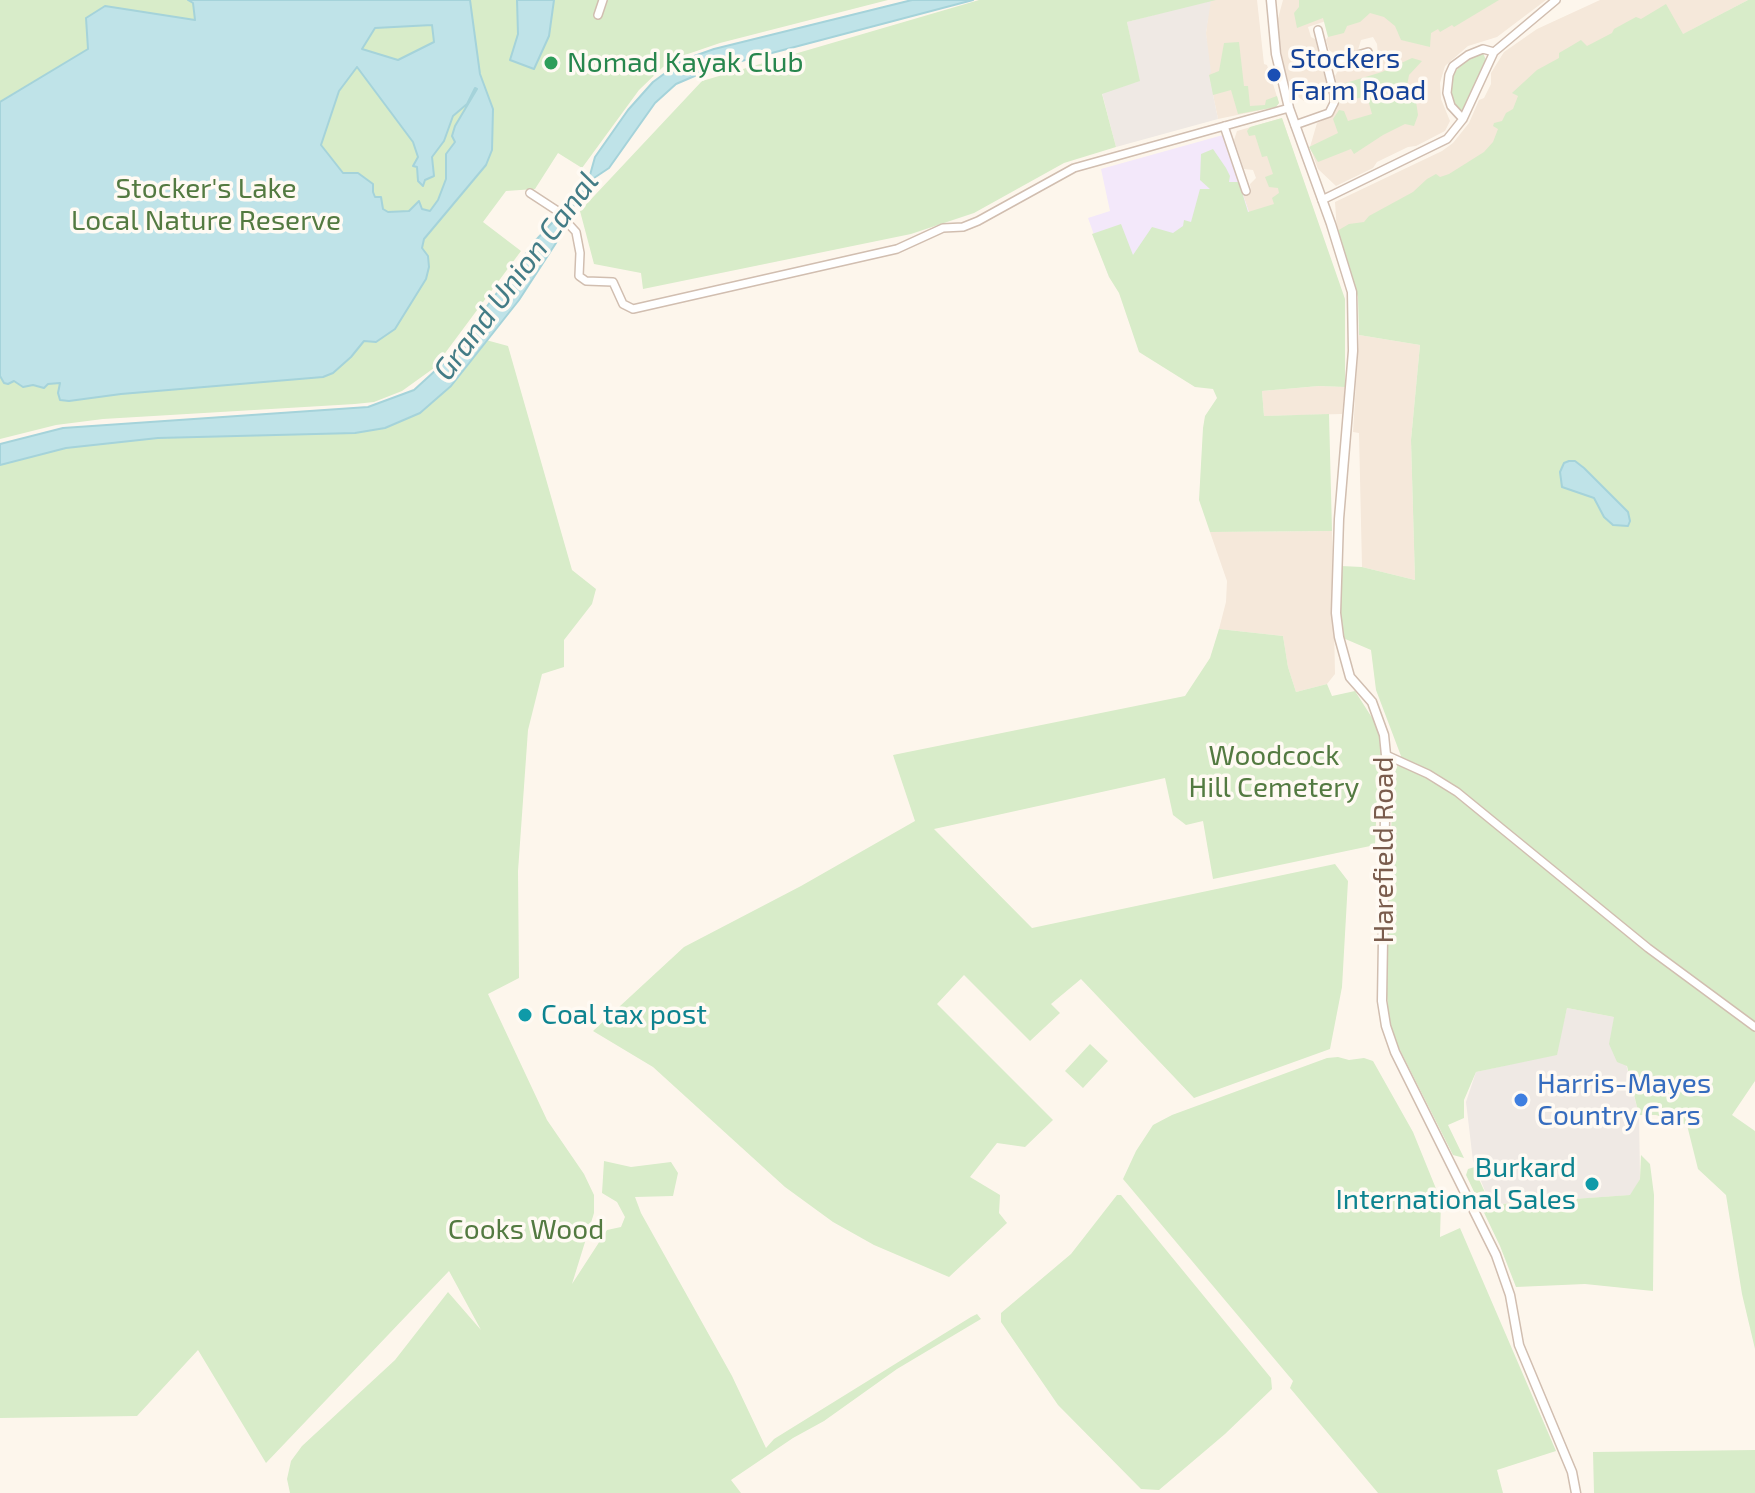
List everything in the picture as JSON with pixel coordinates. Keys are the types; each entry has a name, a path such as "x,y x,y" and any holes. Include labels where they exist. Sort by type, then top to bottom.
{"street":[{"path":"598,15 603,0"},
{"name":"Harefield Road","path":"1271,0 1276,54 1289,108 1352,292 1354,318 1349,425 1335,591 1339,637 1350,677 1372,702 1384,735 1382,1001 1386,1026 1395,1052 1496,1255 1510,1295 1519,1345 1572,1472 1576,1493"},
{"path":"1322,200 1439,144 1453,133 1463,119 1494,52 1556,0"},
{"path":"1295,125 1322,116 1332,108 1334,94 1318,30"},
{"path":"1463,119 1451,106 1447,93 1453,66 1483,49 1494,52"},
{"path":"1327,64 1368,52"},
{"path":"530,193 569,221 576,232 580,253 579,276 586,281 613,282 623,304 633,309 897,249 943,228 963,227 978,221 1074,168 1289,108"},
{"path":"1224,126 1246,191"},
{"path":"1386,755 1428,774 1457,792 1648,948 1755,1027"}],"shaded area":[{"path":"1210,0 1257,0 1264,64 1267,65 1279,103 1276,107 1218,119 1209,75 1206,33"},
{"path":"1211,0 1206,33 1209,75 1218,119 1116,147 1102,93 1139,81 1127,22"},
{"path":"1283,0 1546,0 1497,37 1468,46 1445,66 1440,83 1441,99 1450,121 1445,131 1377,162 1373,168 1336,186 1318,169 1310,147 1317,123 1332,116 1337,109 1340,99 1335,76 1341,66 1378,55 1377,44 1373,37 1361,40 1358,50 1338,56 1329,50 1326,40 1330,33 1326,21 1308,27 1311,37 1315,39 1329,94 1304,101 1292,93 1283,64 1277,22"},
{"path":"1600,0 1748,0 1564,97 1358,297 1337,231 1335,202 1453,143 1469,123 1479,100 1484,98 1491,84 1491,73 1504,52 1537,29"},
{"path":"1282,118 1313,210 1255,230 1243,195 1251,191 1250,184 1256,178 1253,170 1244,169 1234,140 1237,131"},
{"path":"1223,135 1255,230 1109,277 1088,218 1110,211 1101,169"},
{"path":"1359,335 1420,345 1411,440 1415,580 1362,567 1359,433 1353,432"},
{"path":"1345,387 1342,414 1264,416 1262,391"},
{"path":"1332,531 1335,674 1327,684 1296,692 1283,636 1219,629 1226,602 1227,581 1210,532"},
{"path":"1567,1008 1614,1017 1639,1115 1640,1179 1631,1195 1502,1204 1489,1201 1473,1161 1466,1102 1476,1072 1556,1054"}],"green space":[{"name":"Stocker's Lake Local Nature Reserve","path":"0,0 888,0 720,43 679,57 663,67 639,90 582,168 558,153 535,189 506,191 483,222 521,251 434,368 402,391 374,402 355,404 103,419 56,425 0,439"},
{"path":"979,0 1216,0 1127,22 1140,81 1102,94 1116,147 1064,163 974,213 911,234 643,289 641,273 594,264 580,211 702,81"},
{"path":"1299,0 1499,0 1454,27 1452,25 1431,33 1430,47 1401,40 1395,26 1384,17 1370,13 1360,22 1347,26 1344,33 1328,37 1323,18 1297,28 1294,13 1299,7"},
{"path":"1748,0 1755,0 1755,1081 1732,1115 1755,1131 1755,1349 1742,1294 1726,1195 1698,1169 1687,1125 1656,1115 1639,1115 1627,1066 1617,1062 1609,1044 1614,1017 1567,1008 1557,1055 1476,1072 1464,1100 1464,1118 1448,1125 1464,1158 1453,1155 1389,1023 1386,980 1393,778 1401,756 1376,690 1371,650 1343,638 1341,566 1362,567 1415,580 1411,440 1420,345 1359,335 1358,297 1337,231 1349,224 1364,222 1369,216 1413,192 1427,179 1436,174 1440,177 1449,174 1484,152 1493,142 1498,129 1493,126 1494,123 1502,121 1506,113 1513,109 1518,96 1512,93 1537,70 1559,58 1559,53 1581,40 1587,46 1636,17 1641,19 1666,4 1683,34"},
{"path":"1239,42 1244,86 1248,86 1250,106 1265,105 1266,100 1277,96 1279,103 1276,107 1238,114 1231,90 1213,95 1209,75 1219,71 1224,43"},
{"path":"1483,53 1486,60 1460,112 1455,109 1450,92 1452,76 1463,62"},
{"path":"1412,58 1422,61 1409,75 1407,86 1412,101 1416,101 1418,115 1414,126 1405,124 1354,154 1351,149 1318,162 1309,147 1338,133 1333,119 1339,110 1344,111 1348,121 1372,114 1367,96 1339,103 1339,85 1382,72"},
{"path":"1282,118 1345,299 1345,387 1262,391 1264,416 1329,414 1332,531 1210,532 1199,500 1205,416 1217,398 1213,389 1195,387 1139,352 1119,293 1109,277 1092,234 1121,224 1133,255 1152,227 1173,233 1183,226 1184,220 1191,222 1200,189 1210,189 1200,180 1201,154 1213,149 1230,176 1229,182 1239,182 1248,212 1274,204 1272,198 1279,193 1278,188 1269,187 1265,177 1273,174 1267,156 1262,157 1255,135 1249,136 1247,131 1250,127"},
{"name":"Cooks Wood","path":"486,340 508,346 572,570 596,589 592,604 564,640 564,667 542,674 528,730 518,871 519,978 488,994 547,1120 584,1174 594,1195 594,1213 572,1284 607,1230 621,1227 625,1217 617,1202 602,1193 604,1161 631,1167 671,1162 678,1173 673,1196 635,1197 732,1376 766,1448 774,1439 971,1317 977,1314 981,1319 897,1369 824,1421 731,1480 741,1493 290,1493 287,1479 291,1461 302,1446 395,1360 448,1292 481,1330 449,1271 266,1463 198,1350 137,1416 0,1418 0,465 66,448 158,438 355,433 420,413 451,386"},
{"name":"Woodcock Hill Cemetery","path":"1219,629 1283,636 1296,692 1327,684 1332,696 1355,691 1376,724 1383,752 1375,845 1213,879 1203,821 1186,825 1173,815 1165,778 934,829 1032,928 1335,864 1348,881 1342,987 1330,1049 1194,1098 1081,979 1051,1004 1060,1013 1030,1041 964,975 937,1004 1053,1120 1025,1147 997,1143 970,1177 1000,1195 999,1213 1007,1223 949,1277 874,1245 833,1222 785,1187 653,1067 593,1031 684,947 801,886 915,821 893,755 1185,696 1210,658"},
{"path":"1090,1044 1108,1061 1083,1088 1065,1071"},
{"path":"1327,1058 1373,1061 1413,1132 1441,1201 1440,1237 1460,1228 1556,1451 1497,1470 1503,1493 1378,1493 1290,1388 1293,1381 1123,1179 1153,1125 1172,1115"},
{"path":"1641,1155 1650,1164 1654,1195 1653,1291 1585,1284 1516,1287 1466,1175 1468,1169 1478,1166 1482,1172 1477,1175 1489,1201 1502,1204 1630,1195 1640,1179"},
{"path":"1117,1195 1121,1195 1271,1378 1272,1389 1159,1490 1141,1489 1058,1405 1001,1322 1001,1313 1071,1254"},
{"path":"1755,1450 1755,1493 1594,1493 1593,1452"}],"water":[{"name":"Stocker's Lake Local Nature Reserve","path":"188,0 470,0 480,74 493,109 492,150 486,165 424,239 422,248 428,256 429,267 426,279 395,329 376,342 364,341 333,373 323,377 69,401 60,400 60,383 48,384 44,388 33,385 23,387 14,381 4,383 0,376 0,102 88,49 86,18 105,6 195,20 193,3","holes":["432,25 434,42 398,60 362,49 375,28","357,67 413,142 418,157 413,166 417,167 418,181 423,186 425,180 434,176 432,157 444,141 453,116 467,104 477,89 455,126 452,136 455,142 446,154 446,179 430,211 422,209 419,201 409,211 388,212 383,209 381,197 375,197 373,184 358,173 343,173 321,145 339,91"]},
{"path":"517,0 554,0 549,36 534,69 510,60 518,34"},
{"name":"Grand Union Canal","path":"912,0 973,0 711,69 676,84 655,103 609,168 594,178 562,222 556,243 519,300 451,386 420,413 385,428 355,433 158,438 66,448 0,465 0,444 63,428 368,407 414,390 448,359 536,240 565,209 590,175 595,157 628,110 653,82 683,60 714,49"},
{"path":"1575,461 1584,468 1628,512 1628,526 1613,525 1604,517 1594,498 1562,487 1560,472 1564,463"}],"place":[{"name":"Nomad Kayak Club","path":"551,63"},
{"name":"Stockers Farm Road","path":"1274,75"},
{"name":"Coal tax post","path":"525,1015"},
{"name":"Harris-Mayes Country Cars","path":"1521,1100"},
{"name":"Burkard International Sales","path":"1592,1184"}]}
